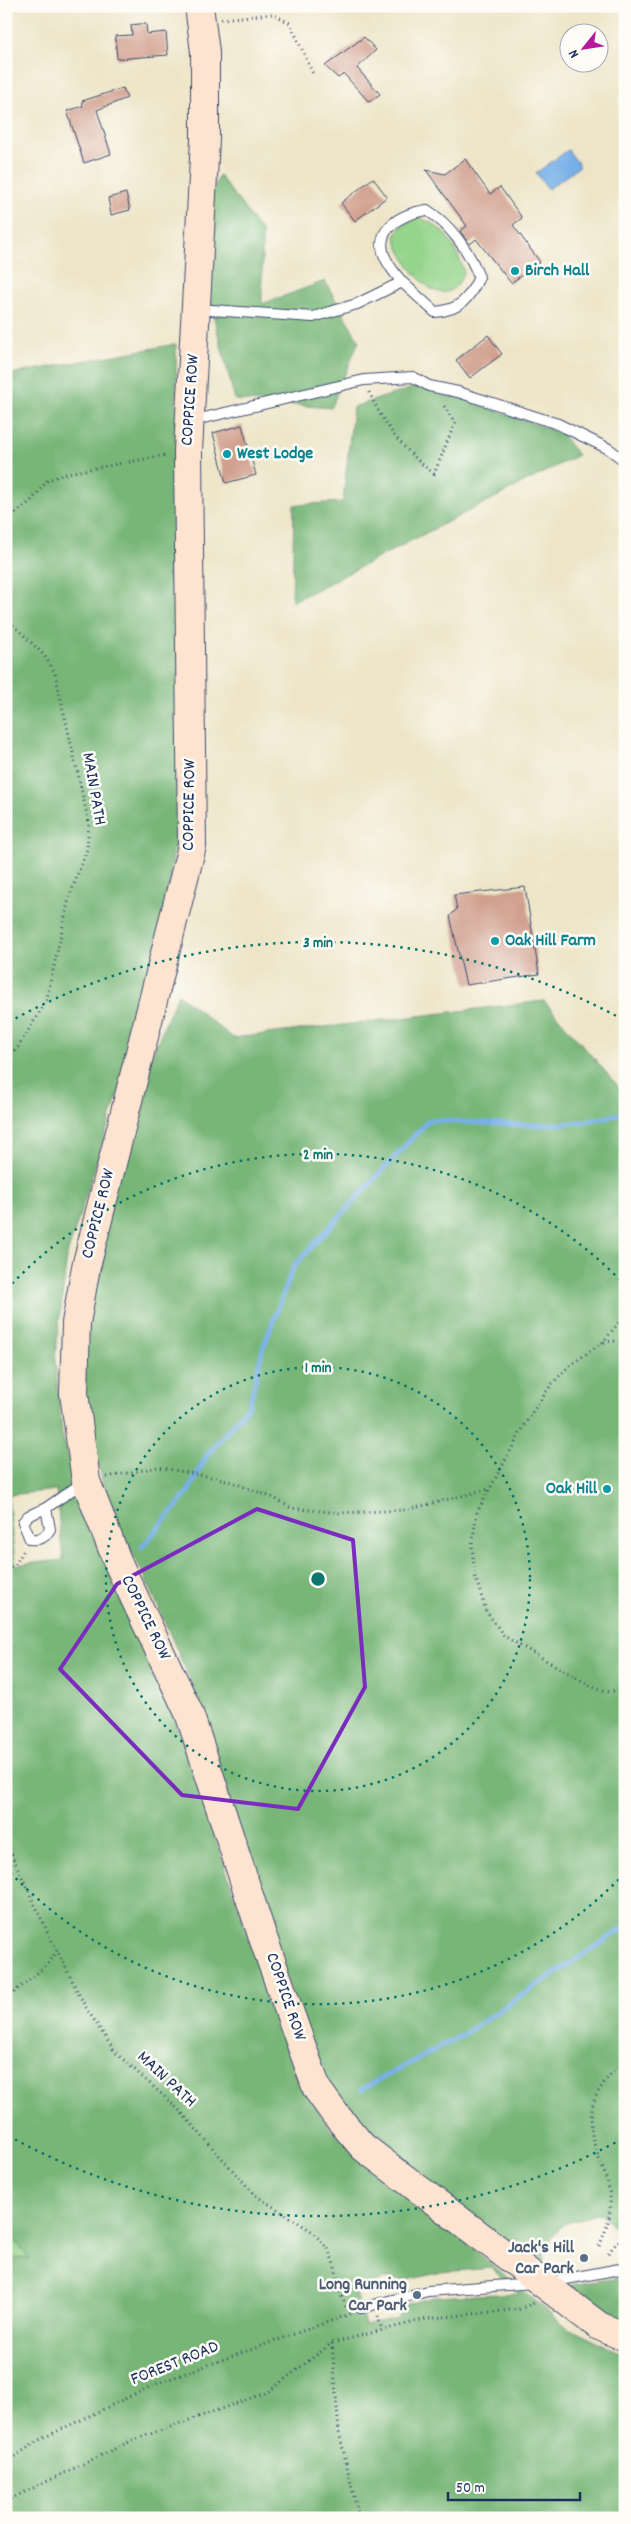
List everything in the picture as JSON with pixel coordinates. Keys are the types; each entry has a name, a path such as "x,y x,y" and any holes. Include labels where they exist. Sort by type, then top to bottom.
{"main road":[{"name":"COPPICE ROW","path":"201,14 205,52 205,140 188,451 192,846 86,1267 76,1323 74,1393 86,1481 118,1563 189,1713 262,1935 317,2089 363,2147 599,2326 625,2336"}],"lane":[{"path":"427,210 443,220 473,261 479,277 471,296 448,311 434,312 402,282 387,262 382,242 389,225 409,212 427,210"},
{"path":"197,309 313,317 357,304 402,282"},
{"path":"190,421 364,380 413,377 429,386 458,392 558,424 609,449 625,461"},
{"path":"46,1508 50,1529 46,1536 39,1540 30,1538 23,1522 28,1516 46,1508 86,1481"},
{"path":"361,2308 428,2290 548,2288 625,2268"}],"path":[{"path":"201,14 272,14 290,22 314,76"},
{"path":"364,380 380,416 408,453 434,474 454,423 448,410 429,386"},
{"path":"6,546 12,516 31,501 48,480 68,473 188,451"},
{"name":"MAIN PATH","path":"6,618 44,655 54,673 89,824 87,849 69,898 46,1002 18,1047 6,1058"},
{"path":"625,1315 603,1342 569,1366 551,1384 529,1417 478,1512 472,1544 475,1576 486,1611 504,1636 588,1685 609,1692 625,1688"},
{"path":"603,1342 625,1340"},
{"path":"86,1481 158,1467 226,1480 274,1498 291,1508 340,1513 406,1510 490,1489"},
{"path":"6,1568 15,1565 30,1538"},
{"name":"MAIN PATH","path":"6,1830 9,1849 57,1951 85,2006 115,2052 178,2109 255,2196 313,2232 328,2249 341,2295 350,2314"},
{"path":"6,1864 16,1864"},
{"path":"6,1999 48,1964 57,1951"},
{"path":"602,2151 594,2132 592,2110 600,2088 625,2058"},
{"path":"598,2246 606,2236 615,2213"},
{"path":"608,2253 625,2234"},
{"path":"6,2501 131,2441 268,2392 332,2343 426,2319 519,2309 548,2288"},
{"name":"FOREST ROAD","path":"6,2462 41,2439 158,2384 350,2314 361,2308"},
{"path":"332,2343 339,2432 359,2518"}],"highlighted area":[{"path":"257,1509 353,1540 365,1687 298,1809 182,1795 60,1669 117,1584"}],"green space":[{"path":"219,175 262,232 262,304 325,281 359,341 331,408 235,400 194,240"},
{"path":"417,217 435,225 442,231 453,245 461,262 464,272 456,286 446,292 435,291 425,284 406,261 399,248 395,237 400,227"},
{"path":"176,344 179,814 165,910 119,1091 67,1255 55,1359 62,1434 87,1522 133,1621 182,1739 255,1956 300,2080 329,2128 568,2328 625,2355 625,2518 6,2518 6,2259 29,2258 6,2230 6,375","holes":["56,1490 63,1560 15,1565 8,1495","491,2268 519,2293 433,2297 407,2304 398,2318 365,2325 355,2289 388,2278 403,2281 442,2272"]},
{"path":"422,385 561,433 578,455 292,602 294,505 343,502 353,407"},
{"path":"178,994 233,1038 544,1001 625,1094 625,2238 599,2213 563,2224 545,2247 543,2270 352,2119 323,2074 290,1991 199,1701 148,1583 110,1510 85,1413 82,1356 98,1251 147,1066"},
{"path":"6,2230 29,2258 6,2259"},
{"path":"625,2277 625,2326 556,2287"}],"water":[{"path":"568,150 580,166 548,189 536,173"}],"building":[{"path":"146,24 147,34 166,32 168,55 117,59 115,36 132,35 131,25"},
{"path":"364,37 376,50 357,68 380,94 369,102 344,74 338,78 325,66"},
{"path":"123,88 127,98 97,110 111,154 84,163 67,111 83,106 82,101"},
{"name":"Birch Hall","path":"465,159 490,194 500,187 522,218 513,225 540,262 511,283 476,239 470,244 460,231 467,226 426,170 445,174"},
{"path":"373,178 387,197 355,221 341,203"},
{"path":"126,193 130,210 111,215 108,198"},
{"path":"488,335 502,354 470,378 456,360"},
{"name":"West Lodge","path":"242,425 256,475 226,483 213,433"},
{"name":"Oak Hill Farm","path":"525,887 539,974 466,985 450,916 457,909 454,895"}],"waterway":[{"path":"142,1547 187,1494 207,1455 249,1406 263,1348 294,1266 429,1120 552,1125 577,1123 625,1112"},
{"path":"362,2089 459,2037 625,1927"}],"place":[{"name":"Birch Hall","path":"515,271"},
{"name":"West Lodge","path":"227,454"},
{"name":"Oak Hill Farm","path":"495,941"},
{"name":"Oak Hill","path":"607,1489"},
{"name":"Jack's Hill Car Park","path":"584,2258"},
{"name":"Long Running Car Park","path":"417,2295"}]}
